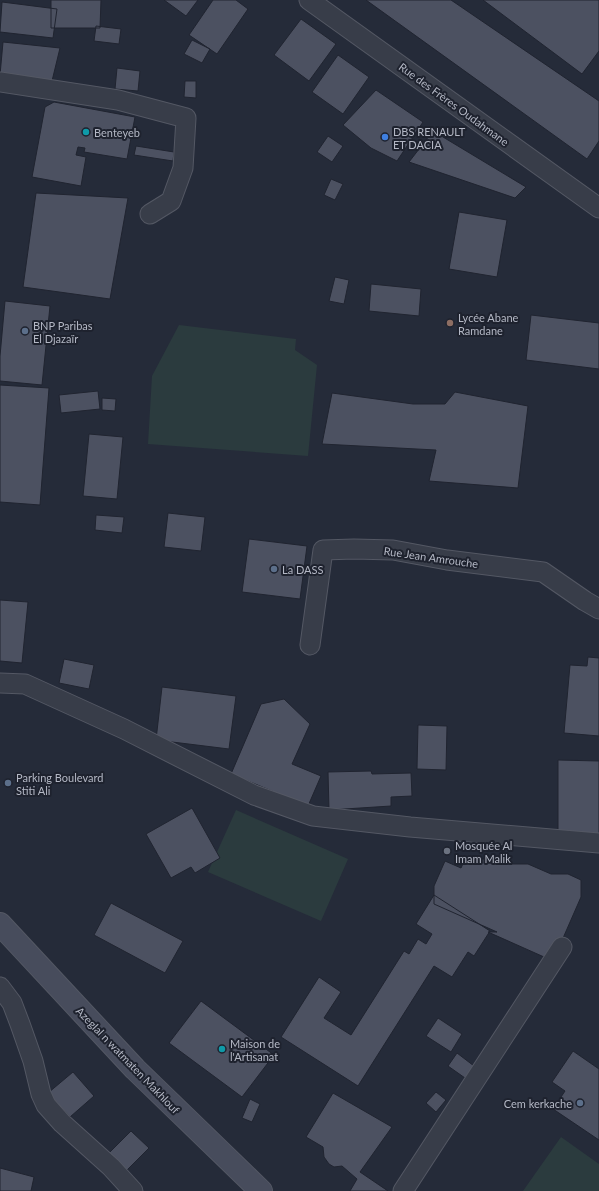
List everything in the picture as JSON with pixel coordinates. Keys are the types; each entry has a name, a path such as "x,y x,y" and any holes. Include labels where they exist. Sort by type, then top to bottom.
{"main road":[{"name":"Azeglal n watmaten Makhlouf","path":"0,924 134,1069 261,1191"}],"street":[{"name":"Rue des Frères Oudahmane","path":"309,0 599,208"},
{"path":"0,82 118,100 186,118 184,168 170,201 150,214"},
{"name":"Rue Jean Amrouche","path":"310,645 323,550 393,550 447,560 543,572 599,609"},
{"path":"0,682 25,684 124,729 254,795 313,816 410,827 599,843"},
{"path":"404,1191 562,946"},
{"path":"0,987 12,1003 33,1061 41,1094 46,1105 62,1123 111,1167 133,1191"}],"shaded area":[{"path":"179,325 296,339 295,350 317,365 308,456 148,444 152,376"},
{"path":"236,810 348,859 321,921 208,872"},
{"path":"561,1137 599,1164 599,1191 523,1191"}],"building":[{"path":"51,0 101,0 100,28 51,28"},
{"path":"164,0 198,0 186,16"},
{"path":"213,0 236,0 248,9 217,54 189,35"},
{"path":"366,0 451,0 599,101 599,141 587,159"},
{"path":"483,0 599,0 599,51 582,74"},
{"path":"2,2 57,9 53,38 0,32"},
{"path":"301,19 336,44 309,81 274,55"},
{"path":"96,26 121,29 119,44 94,41"},
{"path":"192,40 210,49 202,63 184,54"},
{"path":"3,42 60,48 52,81 0,75"},
{"path":"338,55 369,77 343,114 312,92"},
{"path":"117,68 140,71 138,91 115,89"},
{"path":"185,81 196,81 196,98 184,97"},
{"name":"DBS RENAULT ET DACIA","path":"376,90 423,122 397,161 371,148 343,125"},
{"name":"Benteyeb","path":"54,102 135,117 127,159 84,152 85,148 78,147 76,155 86,157 81,186 32,177 45,107"},
{"path":"433,131 526,187 515,198 409,162"},
{"path":"328,136 343,146 332,162 317,152"},
{"path":"136,146 174,152 173,161 134,155"},
{"path":"331,179 343,184 335,200 324,195"},
{"path":"36,193 128,198 110,299 23,287"},
{"path":"459,212 507,220 497,277 449,269"},
{"path":"335,277 349,280 344,304 329,301"},
{"path":"371,284 421,289 419,316 369,311"},
{"name":"BNP Paribas El Djazaïr","path":"5,301 50,306 42,385 0,381 0,356"},
{"path":"531,315 599,323 599,369 526,360"},
{"path":"0,385 49,388 40,505 0,502"},
{"path":"98,391 100,409 61,413 59,395"},
{"path":"455,392 528,406 518,488 429,481 436,450 322,444 332,393 413,404 445,404"},
{"path":"102,398 116,399 115,411 102,410"},
{"path":"89,434 123,437 117,499 83,496"},
{"path":"168,513 205,517 201,551 164,547"},
{"path":"96,515 124,517 122,533 95,530"},
{"name":"La DASS","path":"249,539 307,546 300,599 242,592"},
{"path":"0,600 28,602 22,663 0,661"},
{"path":"588,657 599,658 599,736 564,733 570,665 587,666"},
{"path":"64,659 94,665 89,689 59,683"},
{"path":"162,687 236,696 229,749 156,740"},
{"path":"284,699 310,724 292,764 321,776 308,806 231,774 261,704"},
{"path":"418,725 447,726 446,770 417,769"},
{"path":"558,760 599,761 599,838 558,837"},
{"path":"371,771 372,774 411,773 412,796 391,797 391,806 329,810 328,772"},
{"path":"192,808 220,858 195,873 191,867 171,878 146,834"},
{"path":"465,859 484,859 497,864 528,864 551,874 568,874 581,880 581,897 553,961 488,932 497,932 434,904 434,886 445,861 461,868"},
{"path":"434,895 490,931 474,956 468,952 452,977 434,966 358,1086 281,1037 319,977 341,992 324,1018 351,1035 404,951 409,954 418,939 426,944 432,934 416,924"},
{"path":"111,903 183,941 165,973 94,935"},
{"name":"Maison de l'Artisanat","path":"201,1001 274,1055 242,1097 169,1043"},
{"path":"438,1018 462,1034 451,1052 426,1036"},
{"path":"573,1051 599,1069 599,1140 553,1109 565,1091 552,1082"},
{"path":"457,1053 474,1066 465,1078 448,1066"},
{"path":"73,1072 94,1096 70,1117 48,1093"},
{"path":"436,1092 446,1100 436,1112 426,1103"},
{"path":"333,1093 392,1127 360,1172 388,1191 350,1191 357,1179 342,1166 334,1167 329,1164 324,1157 323,1147 306,1137"},
{"path":"250,1099 260,1104 252,1122 242,1118"},
{"path":"131,1131 149,1148 125,1172 107,1155"},
{"path":"0,1168 34,1177 31,1191 0,1191"}],"place":[{"name":"Benteyeb","path":"86,132"},
{"name":"DBS RENAULT ET DACIA","path":"385,137"},
{"name":"Lycée Abane Ramdane","path":"450,323"},
{"name":"BNP Paribas El Djazaïr","path":"25,331"},
{"name":"La DASS","path":"274,569"},
{"name":"Parking Boulevard Stiti Ali","path":"8,783"},
{"name":"Mosquée Al Imam Malik","path":"447,851"},
{"name":"Maison de l'Artisanat","path":"222,1049"},
{"name":"Cem kerkache","path":"580,1103"}]}
